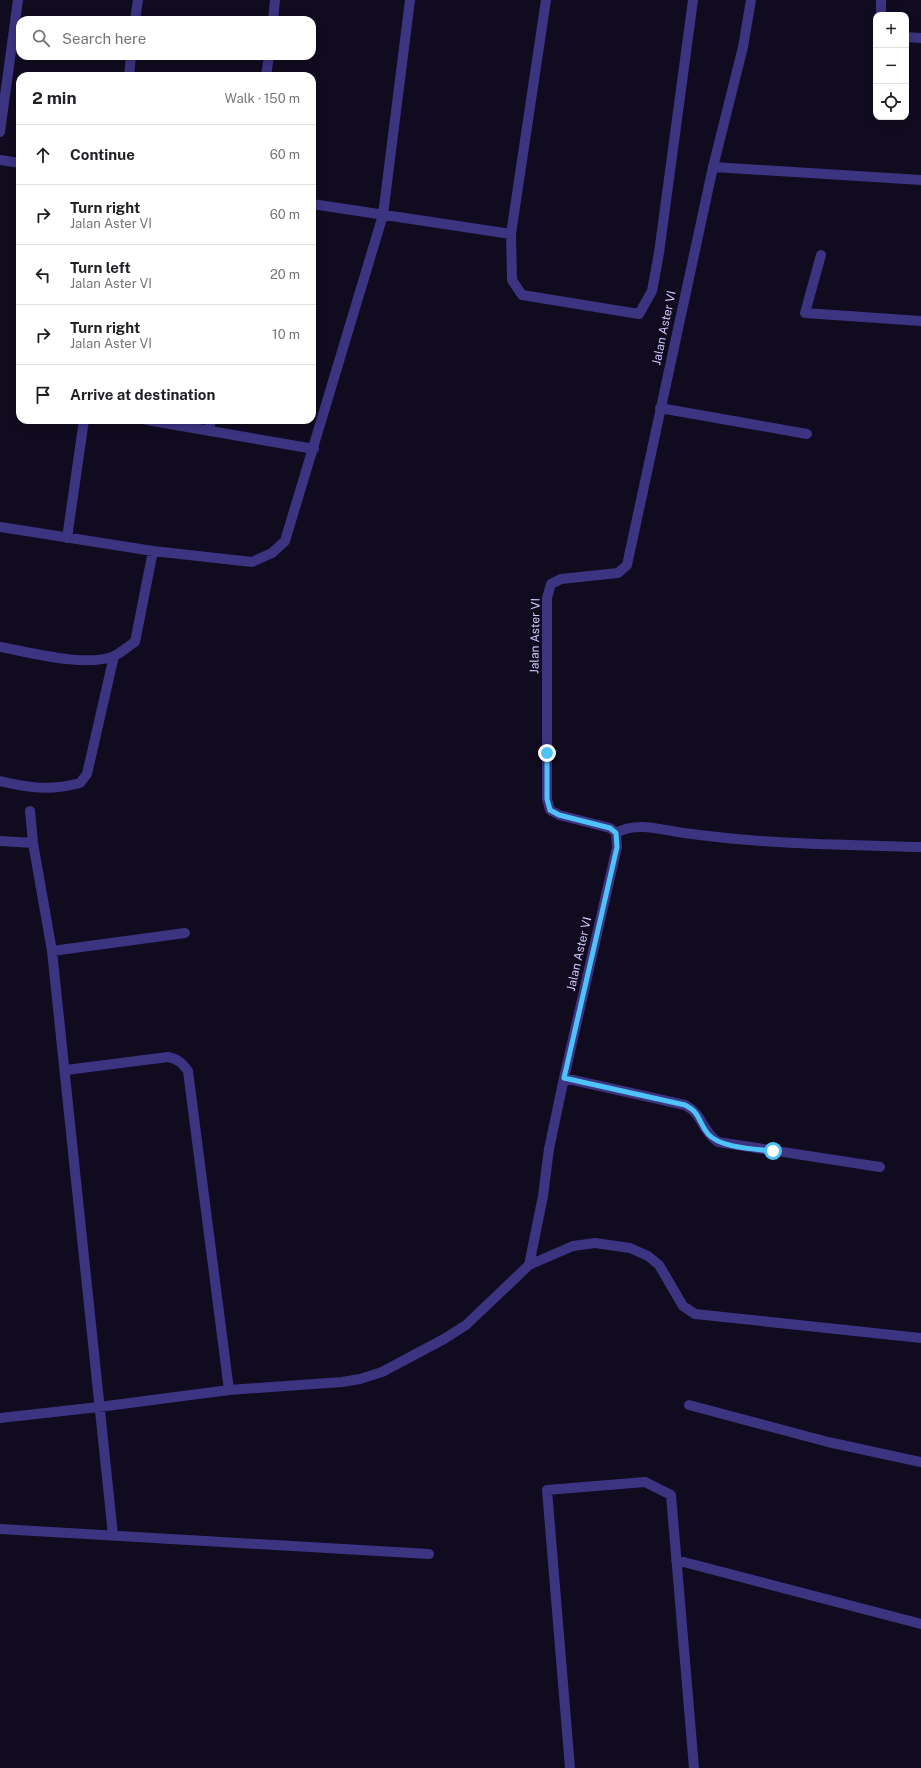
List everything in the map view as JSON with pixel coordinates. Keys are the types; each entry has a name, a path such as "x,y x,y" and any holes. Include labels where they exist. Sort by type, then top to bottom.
{"street":[{"path":"0,132 18,0"},
{"path":"136,16 138,0"},
{"path":"273,16 275,0"},
{"path":"0,527 153,551 252,562 272,553 285,541 314,449 383,215 410,0"},
{"path":"546,0 511,234 512,280 522,295 638,314 652,292 659,253 693,0"},
{"name":"Jalan Aster VI","path":"529,1265 543,1196 549,1149 617,847 616,833 610,828 559,815 550,810 547,799 547,598 551,584 561,579 618,572 627,565 713,168 743,48 751,0"},
{"path":"881,0 882,12"},
{"path":"909,37 921,38"},
{"path":"129,72 131,60"},
{"path":"267,72 268,60"},
{"path":"0,160 16,162"},
{"path":"713,168 921,180"},
{"path":"316,205 511,234"},
{"path":"822,254 805,313 921,321"},
{"path":"660,408 807,434"},
{"path":"67,538 83,424"},
{"path":"168,424 314,449"},
{"path":"209,432 211,424"},
{"path":"0,647 66,659 88,660 114,656 135,642 153,551"},
{"path":"0,781 30,788 65,787 80,783 87,774 114,656"},
{"path":"30,811 33,843 52,951 66,1070 113,1535"},
{"path":"616,833 624,828 642,826 708,836 807,844 921,846"},
{"path":"0,841 33,843"},
{"path":"52,951 185,933"},
{"path":"66,1070 168,1057 176,1058 188,1071 229,1390"},
{"path":"564,1078 685,1105 698,1114 709,1135 718,1142 880,1167"},
{"path":"0,1418 229,1390 342,1382 360,1379 382,1372 444,1339 466,1325 529,1265 573,1246 595,1243 630,1248 648,1256 659,1265 683,1306 695,1314 921,1338"},
{"path":"689,1405 828,1442 921,1462"},
{"path":"570,1768 547,1490 645,1482 671,1495 694,1768"},
{"path":"0,1529 429,1554"},
{"path":"676,1560 921,1624"}],"route":[{"path":"547,753 547,799 550,810 559,815 610,828 616,833 617,847 564,1078 685,1105 693,1109 698,1114 709,1135 718,1142 773,1151"}]}
